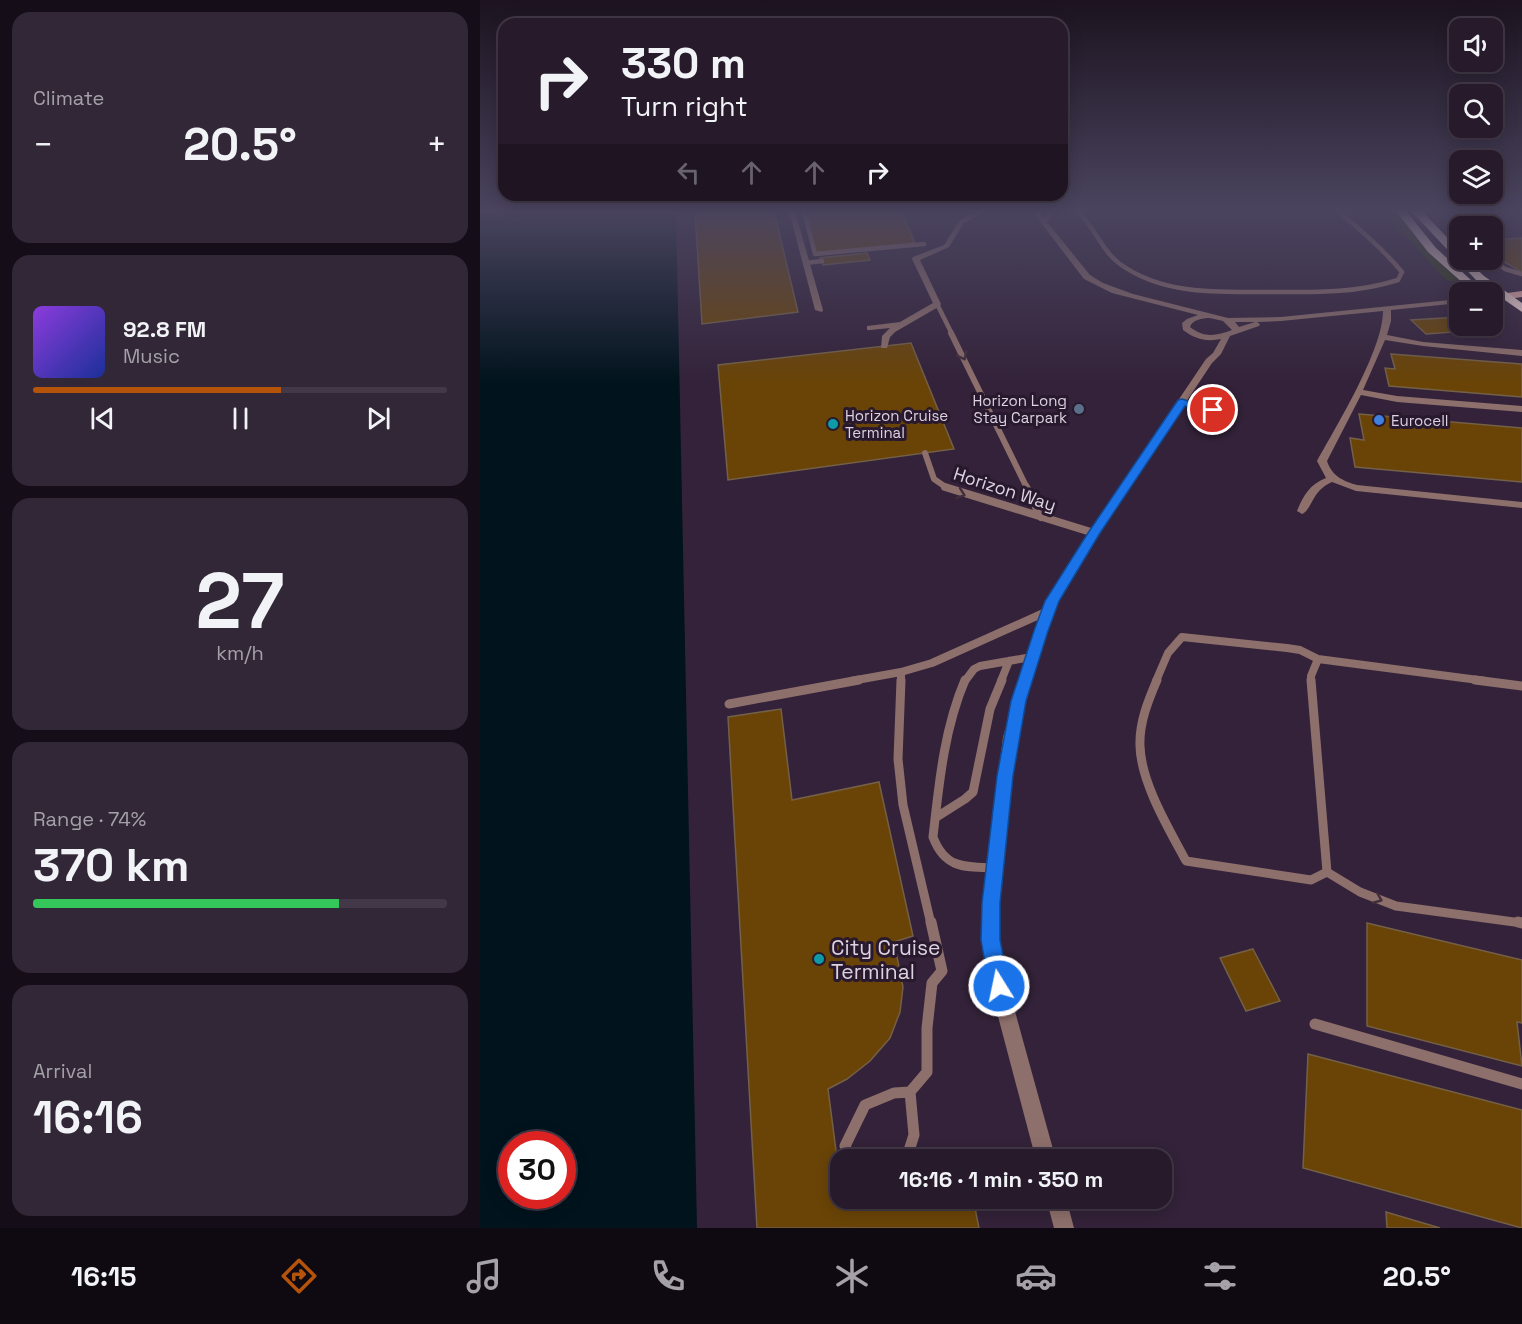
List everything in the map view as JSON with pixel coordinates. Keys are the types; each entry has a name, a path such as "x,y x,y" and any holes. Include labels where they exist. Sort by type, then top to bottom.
{"highway":[{"path":"1452,268 1468,282"},
{"path":"1471,270 1483,282"},
{"path":"1503,301 1517,312"}],"main road":[{"path":"1503,296 1522,294"}],"street":[{"path":"808,268 819,310"},
{"path":"884,346 886,336 903,323 937,304 920,268"},
{"path":"1080,268 1087,277 1101,285 1226,320 1281,319 1449,302"},
{"path":"1152,301 1188,321"},
{"path":"1387,309 1389,316 1382,338 1358,392 1322,461 1324,470 1332,479 1356,488 1522,505"},
{"path":"1209,316 1196,317 1188,321 1186,328 1196,335 1211,338 1227,337"},
{"path":"1206,353 1217,354 1227,337 1236,330 1281,319"},
{"path":"1226,320 1235,326 1236,330"},
{"path":"870,328 903,323"},
{"path":"1196,335 1206,353"},
{"path":"1382,338 1423,344 1522,352"},
{"path":"1043,1149 999,986 990,940 995,868 1010,737 1032,657 1048,611 1094,533 1182,402 1206,353"},
{"path":"1358,392 1397,399 1522,409"},
{"path":"1302,511 1311,490 1320,483 1332,479"},
{"path":"1059,1209 1064,1228"}],"lane":[{"path":"1128,268 1137,274 1198,291 1233,293 1336,291 1379,286 1398,280 1402,272 1399,268"},
{"path":"1504,268 1522,274"},
{"path":"937,304 1041,517"},
{"path":"1182,402 1213,410"},
{"name":"Horizon Way","path":"925,453 934,479 948,489 1094,533"},
{"path":"729,704 900,672 958,653 1048,611"},
{"path":"1327,872 1311,880 1186,861 1152,796 1140,747 1145,708 1168,653 1182,637 1287,648 1299,650 1318,659 1522,686"},
{"path":"995,868 969,867 950,862 937,852 933,837 945,745 964,683 972,670 984,664 1032,657"},
{"path":"1318,659 1311,676 1327,872"},
{"path":"935,818 954,805 967,801 973,792 990,709 1009,661"},
{"path":"900,672 898,759 903,805 942,971 932,983 927,1028 927,1072 910,1092 914,1135 910,1149"},
{"path":"1327,872 1360,892 1396,906 1522,923"},
{"path":"1315,1024 1522,1084"},
{"path":"846,1149 845,1146 865,1105 894,1093 910,1092"}],"green space":[{"path":"1435,268 1448,268 1459,281 1447,281"}],"water":[{"path":"480,268 677,268 697,1228 480,1228"}],"building":[{"path":"699,268 788,268 798,312 702,324"},
{"path":"1449,318 1449,332 1426,334 1411,320"},
{"name":"Horizon Cruise Terminal","path":"911,343 954,449 728,480 718,365"},
{"path":"1391,354 1522,364 1522,397 1389,386 1385,368 1395,369"},
{"path":"1359,414 1522,428 1522,482 1355,467 1350,438 1364,440"},
{"name":"City Cruise Terminal","path":"781,709 792,800 879,782 913,936 894,942 903,987 900,1012 890,1038 870,1061 847,1079 828,1089 836,1149 830,1149 830,1209 975,1209 979,1228 757,1228 728,717"},
{"path":"1367,923 1522,960 1522,1023 1517,1022 1522,1066 1367,1026"},
{"path":"1253,949 1280,1001 1246,1011 1220,958"},
{"path":"1308,1054 1522,1110 1522,1228 1303,1168"},
{"path":"1386,1212 1440,1228 1387,1228"}],"place":[{"name":"Horizon Long Stay Carpark","path":"1079,409"},
{"name":"Eurocell","path":"1379,420"},
{"name":"Horizon Cruise Terminal","path":"833,424"},
{"name":"City Cruise Terminal","path":"819,959"}],"route":[{"path":"999,986 990,940 991,903 1010,737 1019,701 1052,601 1094,533 1182,402 1213,410"}]}
